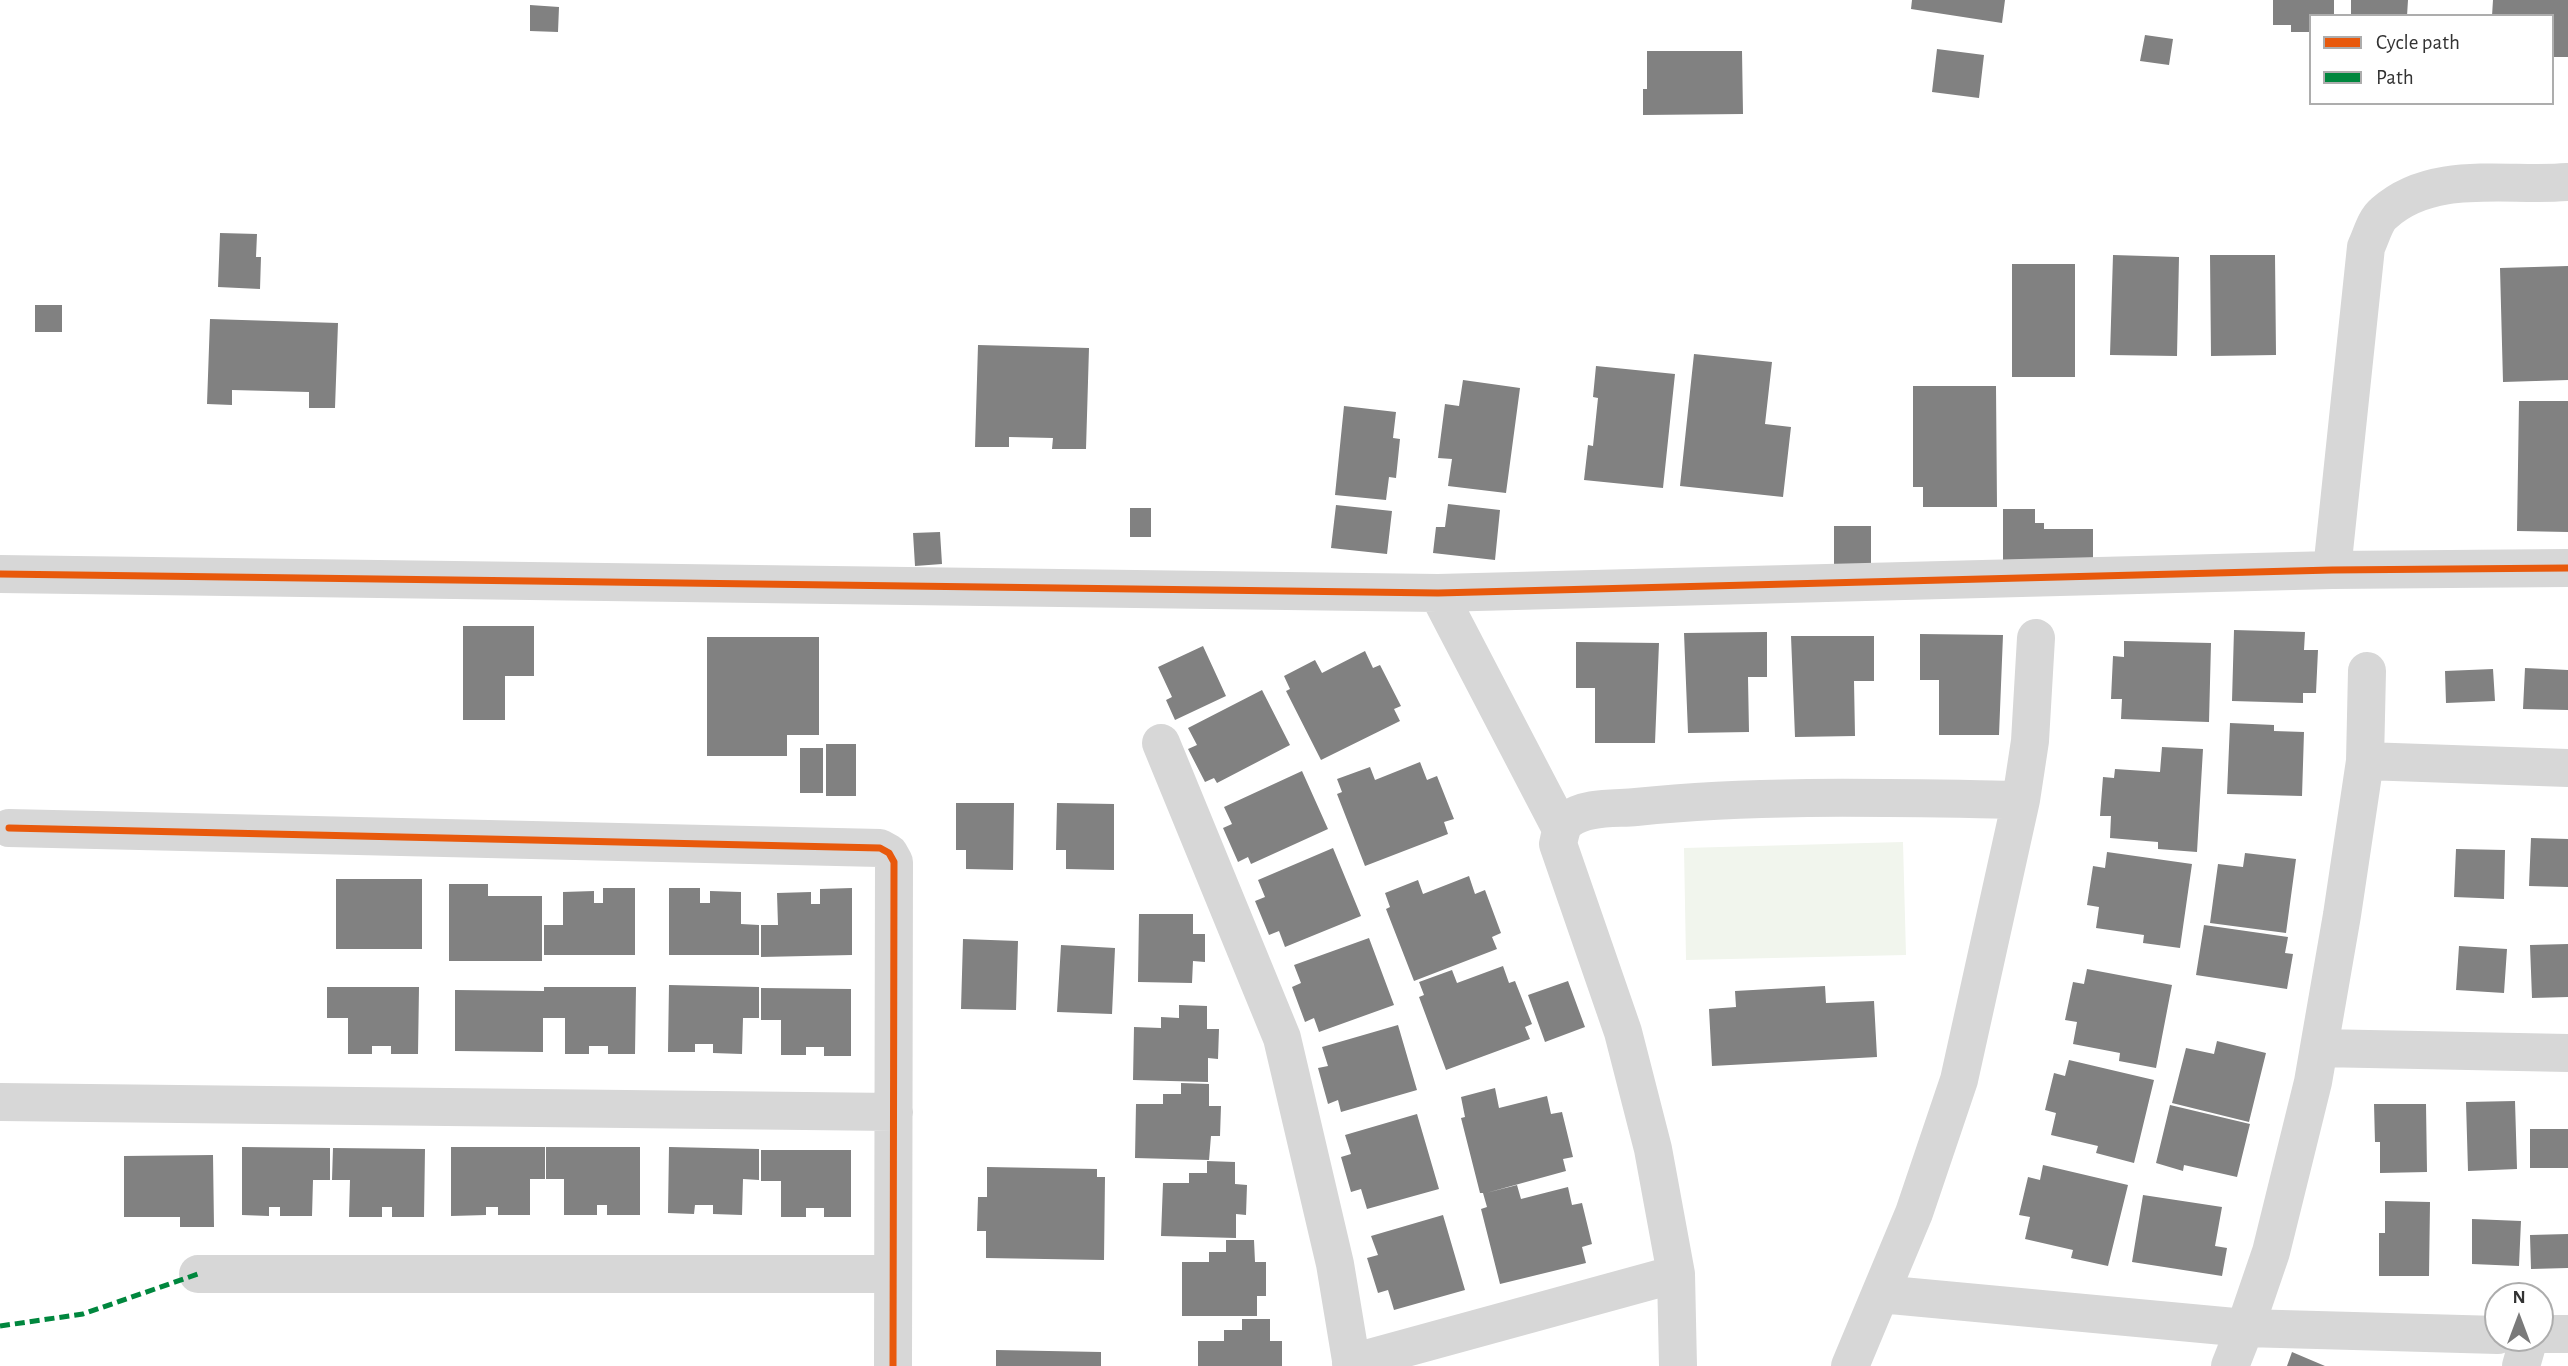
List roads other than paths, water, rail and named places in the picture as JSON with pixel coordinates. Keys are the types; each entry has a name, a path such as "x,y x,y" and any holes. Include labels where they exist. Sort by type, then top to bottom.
{"street":[{"path":"2332,570 2366,247 2381,215 2416,192 2471,183 2568,182"},
{"path":"0,575 1438,593 2332,570 2568,568"},
{"path":"1438,593 1561,829"},
{"path":"1850,1366 1914,1213 1959,1080 2021,800 2030,741 2036,638"},
{"path":"2230,1366 2271,1252 2319,1048 2365,761 2367,671"},
{"path":"1161,743 1282,1038 1335,1264 1352,1364 1675,1274"},
{"path":"2365,761 2568,768"},
{"path":"1678,1366 1675,1274 1653,1149 1623,1032 1558,844 1561,829 1568,820 1587,812 1703,800 1860,797 2021,800"},
{"path":"9,828 880,848 889,853 894,862 891,1274 893,1366"},
{"path":"2319,1048 2568,1053"},
{"path":"0,1102 894,1112"},
{"path":"198,1274 891,1274"},
{"path":"1880,1294 2245,1328 2484,1335"}]}
